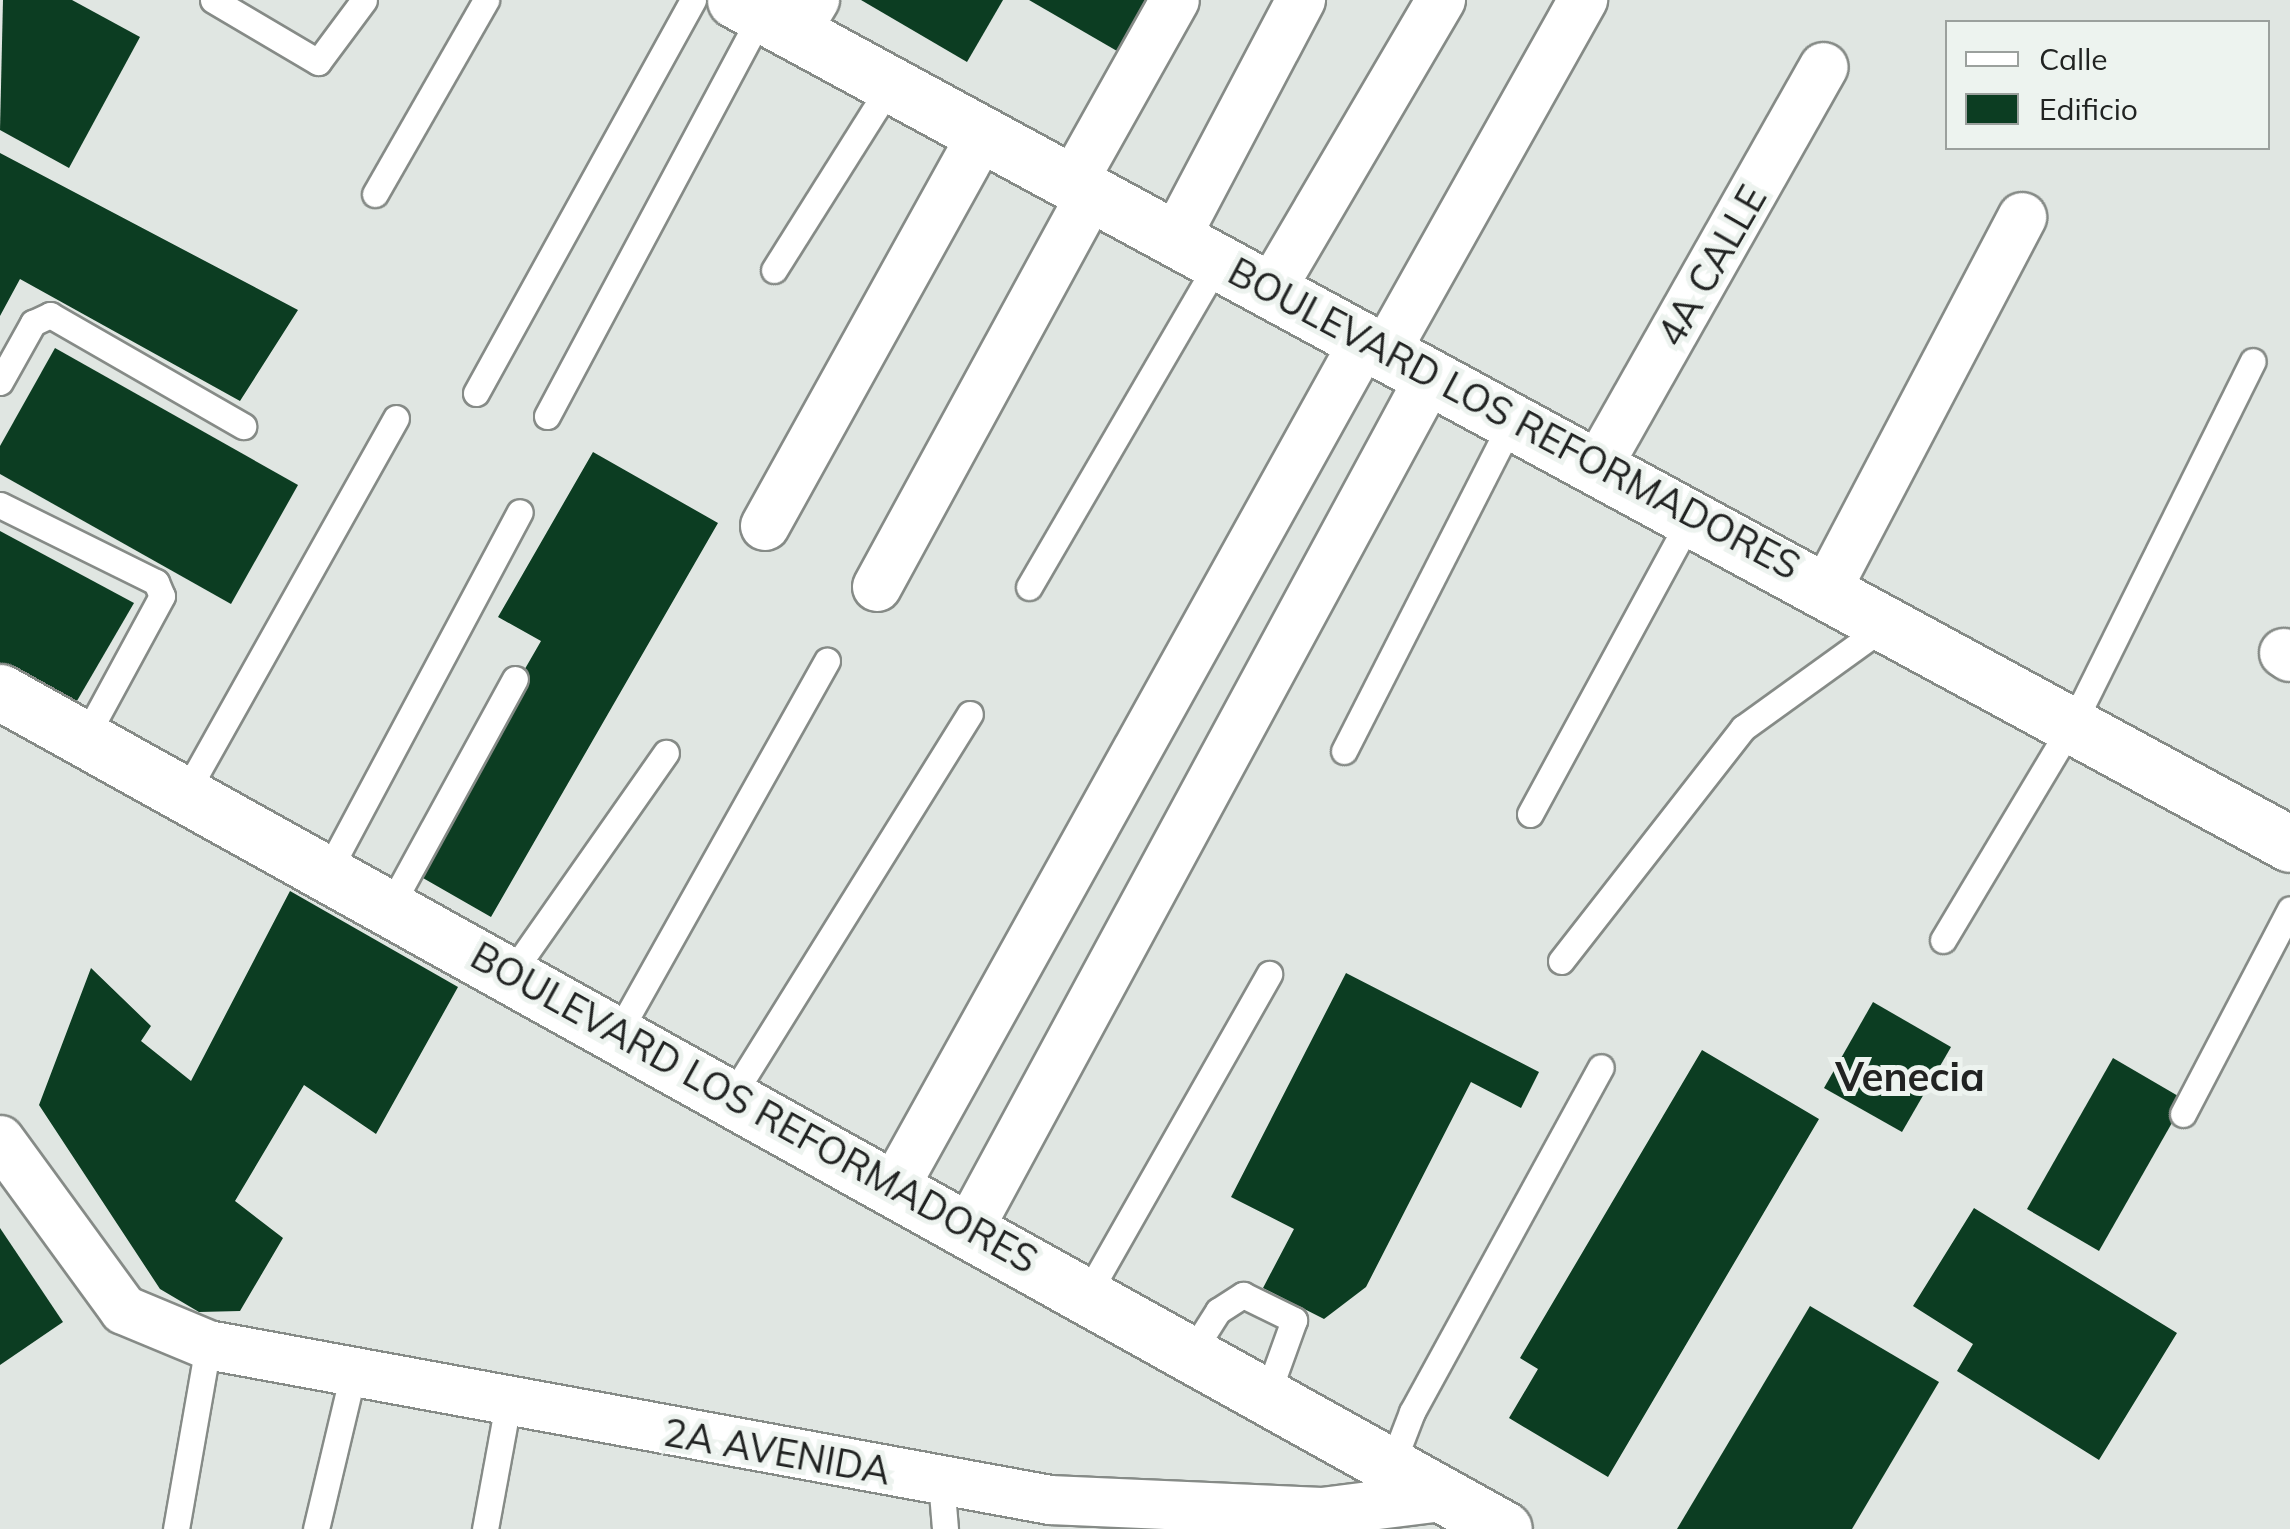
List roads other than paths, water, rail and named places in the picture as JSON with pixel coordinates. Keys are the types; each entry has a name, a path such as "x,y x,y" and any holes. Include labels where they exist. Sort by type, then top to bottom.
{"main road":[{"name":"BOULEVARD LOS REFORMADORES","path":"777,12 891,84 1693,514 2290,844"},
{"name":"BOULEVARD LOS REFORMADORES","path":"0,692 1088,1292 1267,1395 1381,1500 1474,1518"}],"street":[{"path":"877,587 1174,0"},
{"path":"1198,247 1301,0"},
{"path":"1272,288 1442,0"},
{"path":"970,1227 1394,355 1583,0"},
{"name":"4A CALLE","path":"1599,464 1824,67"},
{"path":"765,526 983,132"},
{"path":"1827,588 2022,217"},
{"path":"895,1186 1394,355"},
{"name":"2A AVENIDA","path":"0,1140 124,1310 208,1345 508,1404 1050,1500 1320,1521 1381,1500"}],"lane":[{"path":"213,0 318,62 364,0"},
{"path":"374,194 486,0"},
{"path":"476,393 692,0"},
{"path":"547,416 777,12"},
{"path":"774,270 891,84"},
{"path":"1029,587 1198,247"},
{"path":"0,382 33,322 50,316 243,426"},
{"path":"1944,940 2073,723 2253,362"},
{"path":"185,794 396,418"},
{"path":"1344,751 1514,418"},
{"path":"0,506 156,582 162,596 85,738"},
{"path":"326,873 520,512"},
{"path":"1530,814 1693,514"},
{"path":"1562,961 1744,728 1887,624"},
{"path":"618,1033 826,661"},
{"path":"390,907 515,679"},
{"path":"732,1096 970,714"},
{"path":"510,974 666,753"},
{"path":"2183,1114 2290,909"},
{"path":"1088,1292 1269,974"},
{"path":"1381,1500 1412,1412 1601,1067"},
{"path":"1192,1352 1230,1300 1243,1295 1282,1313 1297,1326 1267,1395"},
{"path":"176,1529 208,1345"},
{"path":"316,1529 354,1374"},
{"path":"485,1529 508,1404"},
{"path":"941,1481 945,1529"}],"district":[{"name":"Venecia","path":"1910,1076"}]}
